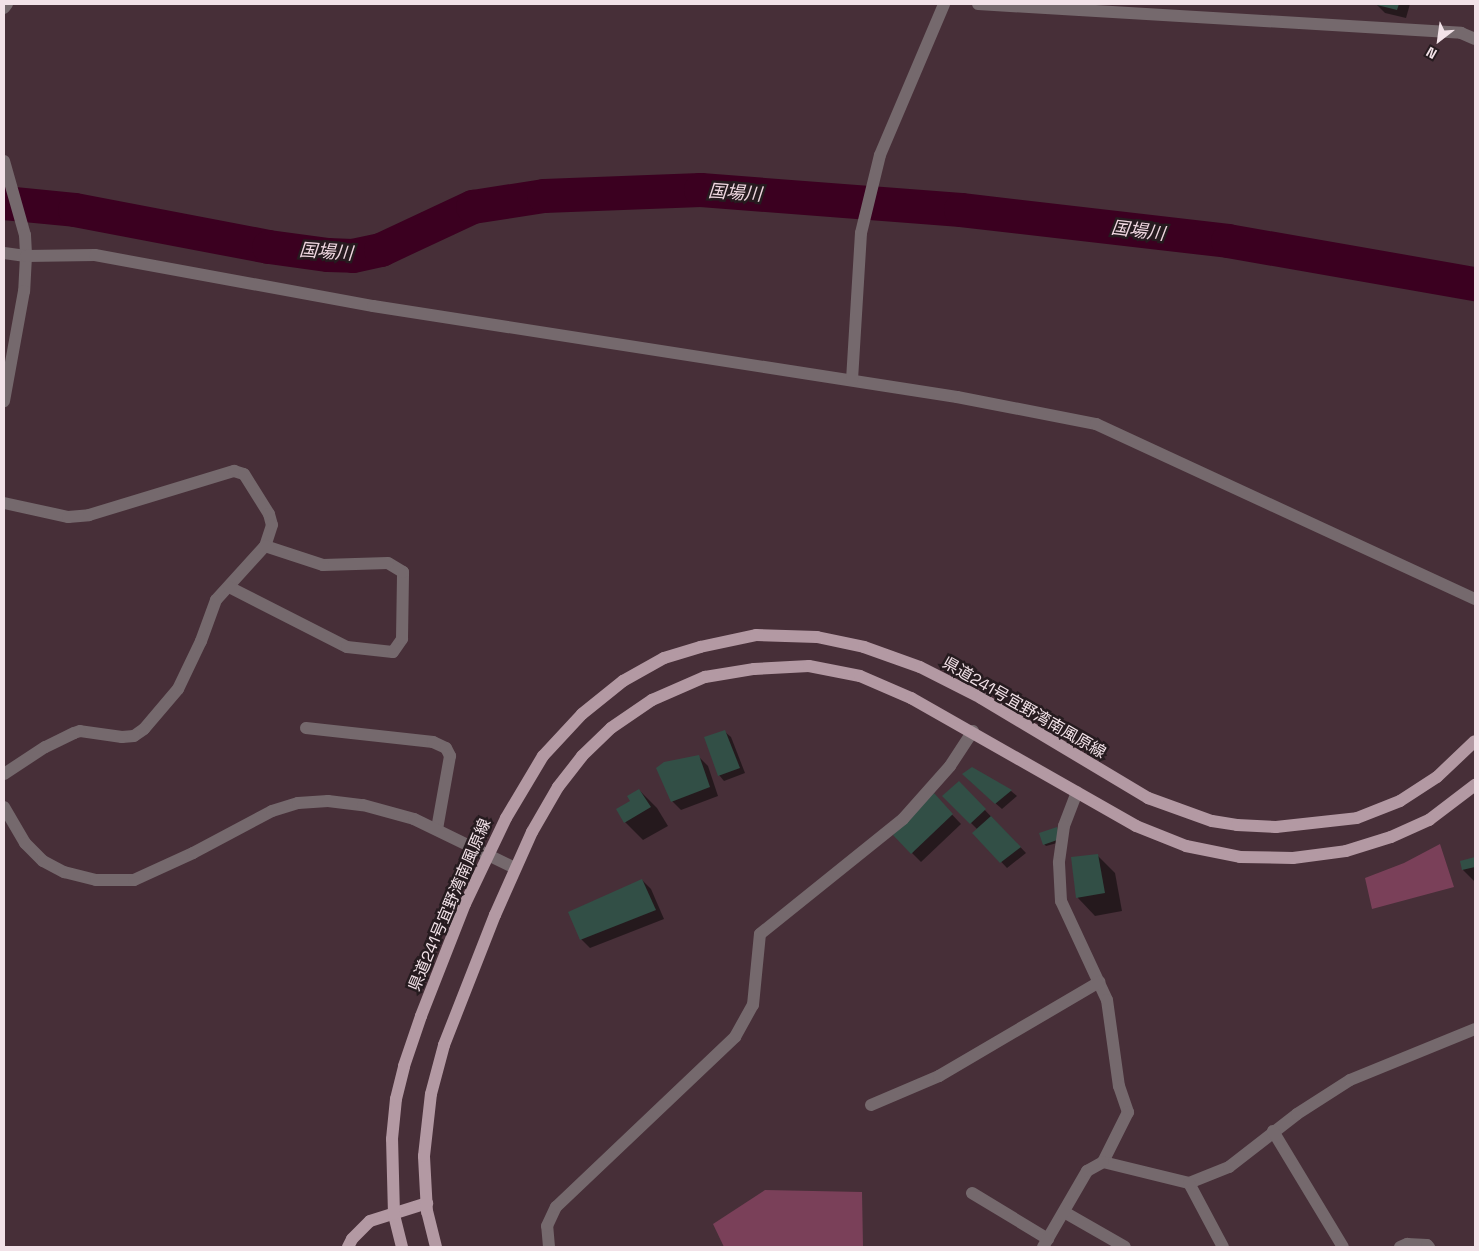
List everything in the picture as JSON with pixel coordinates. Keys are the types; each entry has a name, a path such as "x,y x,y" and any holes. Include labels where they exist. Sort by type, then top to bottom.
{"main road":[{"name":"県道241号宜野湾南風原線","path":"402,1247 394,1214 393,1128 396,1099 404,1066 465,904 510,809 544,756 589,708 623,681 664,658 700,647 756,635 817,637 864,648 920,667 981,698 1148,798 1212,821 1237,825 1276,827 1357,818 1400,801 1438,777 1475,741"},
{"path":"436,1247 427,1203 424,1156 431,1094 444,1046 515,868 553,796 582,756 611,728 652,700 705,677 754,669 808,666 860,676 911,698 972,731 1136,826 1186,846 1240,857 1293,858 1346,850 1391,837 1429,820 1475,785"},
{"path":"348,1247 352,1239 370,1221 427,1203"}],"street":[{"path":"4,8 7,4"},
{"path":"852,380 861,233 875,175 880,155 944,4"},
{"path":"978,4 1461,33 1475,39"},
{"path":"4,161 9,173 25,235 26,256 24,291 4,401"},
{"path":"4,253 26,256 95,255 374,306 957,397 1096,424 1475,599"},
{"path":"4,502 68,517 89,515 234,471 244,474 269,514 272,525 265,546 216,600 201,641 178,689 144,729 134,736 122,737 80,731 46,747 4,774"},
{"path":"229,587 347,647 393,652 402,639 403,572 388,563 323,565 265,546"},
{"path":"306,728 434,742 446,748 450,756 437,829"},
{"path":"549,1247 547,1226 556,1207 735,1037 753,1005 760,934 902,819 950,766 972,731"},
{"path":"972,1193 1046,1243 1087,1172 1104,1162 1128,1112 1119,1086 1107,1000 1061,901 1059,863 1062,836 1077,792"},
{"path":"4,807 11,822 25,843 53,868 80,877 115,881 134,880 193,853 272,811 298,804 328,801 363,805 414,819 515,868"},
{"path":"871,1105 939,1076 1099,982"},
{"path":"1104,1162 1189,1183 1229,1167 1273,1131 1350,1080 1475,1028"},
{"path":"1273,1131 1343,1247"},
{"path":"1189,1183 1223,1247"},
{"path":"1064,1212 1125,1247"},
{"path":"1400,1247 1406,1244 1427,1244 1429,1247"}],"shaded area":[{"path":"1440,844 1454,887 1372,909 1365,878 1404,863"},
{"path":"765,1190 862,1192 863,1247 724,1247 713,1224"}],"building":[{"path":"1373,4 1399,4 1397,10"},
{"path":"725,730 740,768 718,776 704,737"},
{"path":"699,755 710,787 671,802 656,768 664,762"},
{"path":"972,767 1012,790 995,804 962,774"},
{"path":"959,781 986,809 970,824 942,796"},
{"path":"639,789 651,807 624,823 616,809 630,801 627,796"},
{"path":"934,793 953,814 911,854 893,835"},
{"path":"991,816 1021,847 1000,863 972,833"},
{"path":"1057,827 1060,839 1043,845 1039,833"},
{"path":"1098,854 1105,893 1076,898 1071,857"},
{"path":"1475,857 1475,867 1462,870 1460,861"},
{"path":"642,879 656,910 580,940 568,912"}],"waterway":[{"name":"国場川","path":"4,203 75,210 269,247 328,255 353,256 381,250 473,207 544,196 701,190 961,210 1228,241 1475,284"}]}
